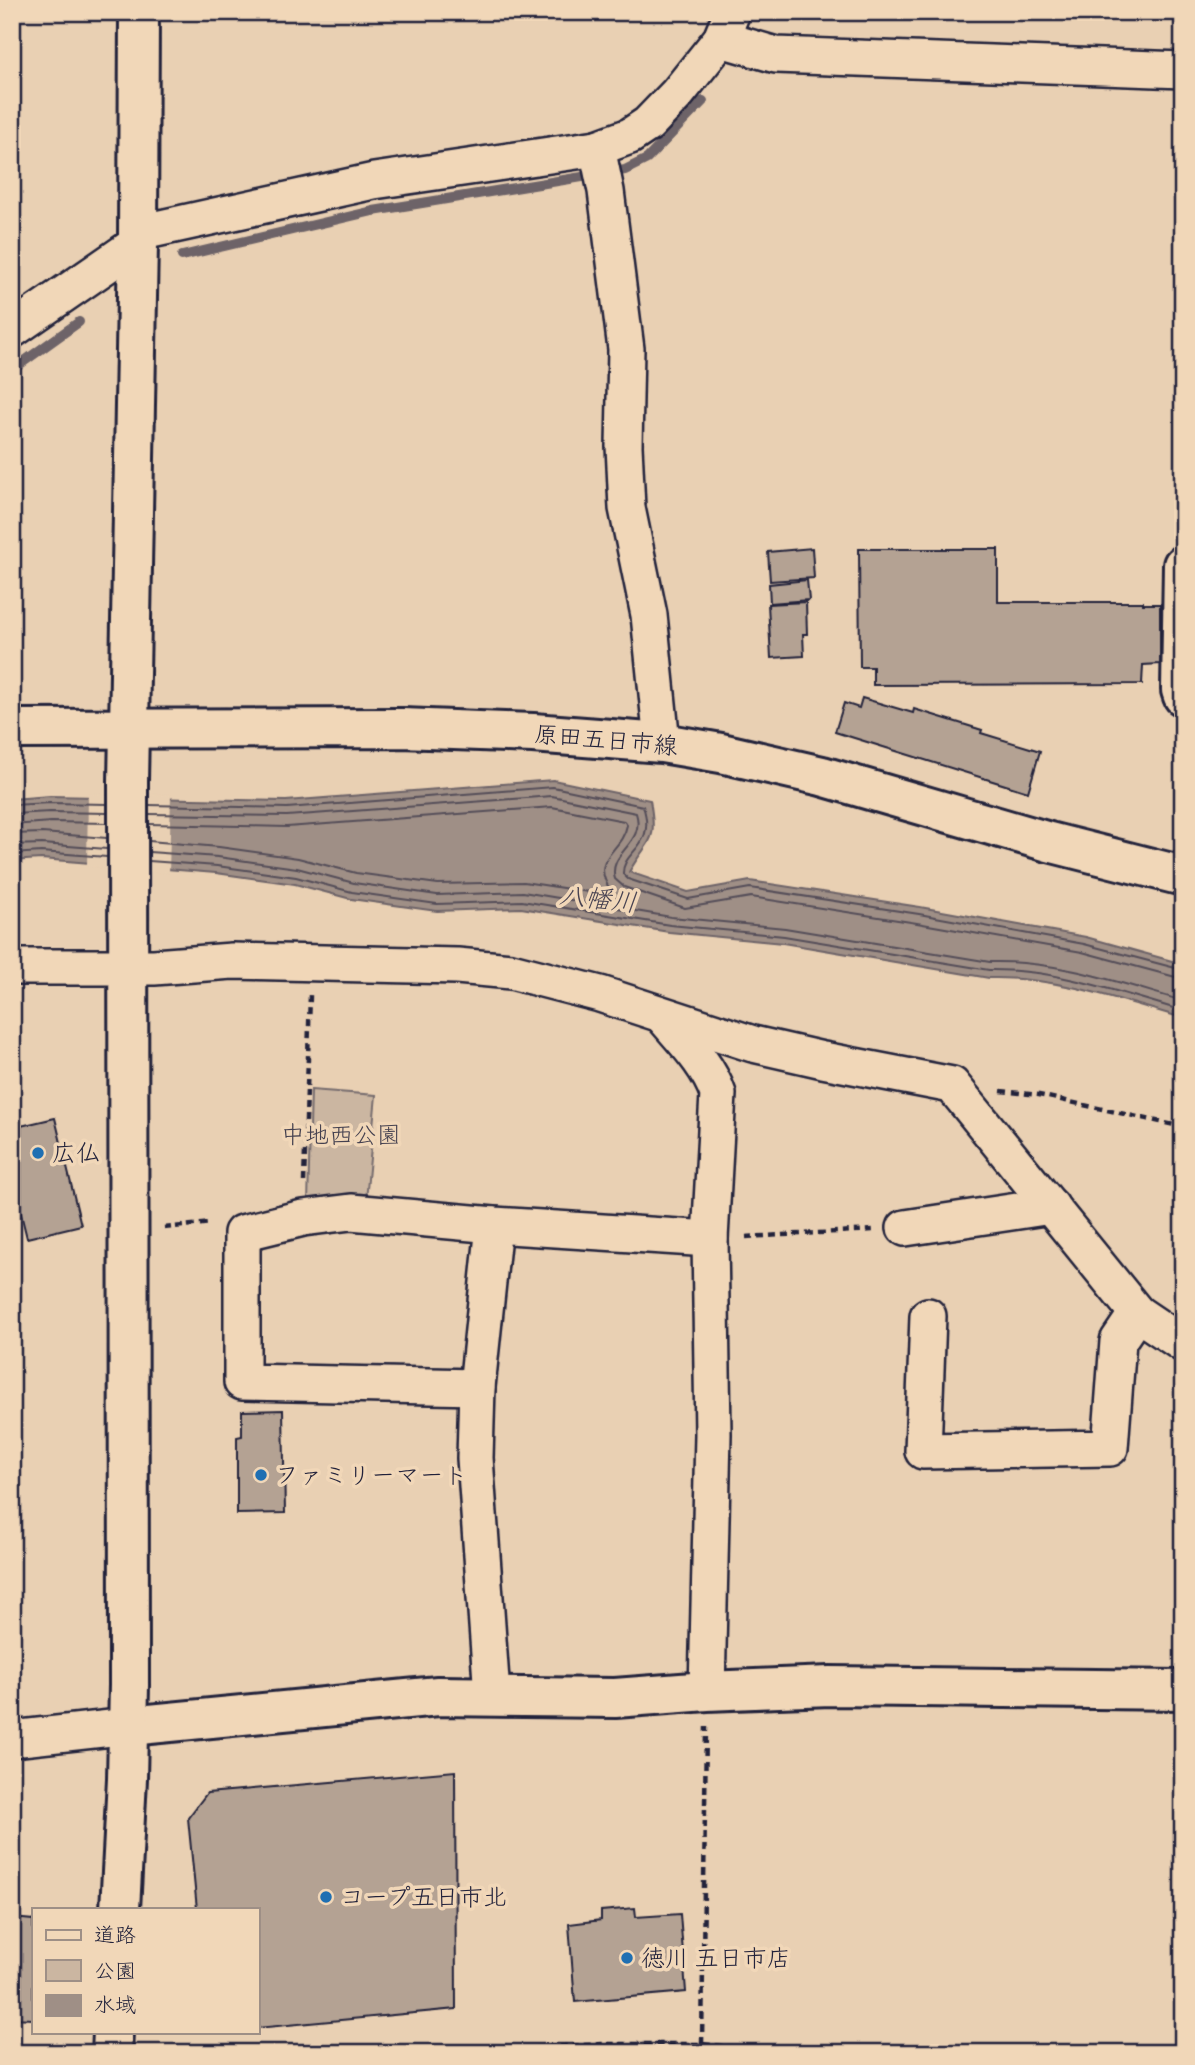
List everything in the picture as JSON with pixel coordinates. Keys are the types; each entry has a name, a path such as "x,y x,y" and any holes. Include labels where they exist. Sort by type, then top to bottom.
{"street":[{"path":"120,1908 129,1726 128,782 138,238 139,12"},
{"path":"12,330 138,238 374,181 601,167 630,136 648,124 677,94 726,26 776,55 1183,70"},
{"path":"601,167 626,349 624,446 627,508 649,615 662,743"},
{"path":"1183,565 1183,696"},
{"name":"原田五日市線","path":"12,729 415,729 533,733 662,743 721,753 822,776 1049,842 1183,876"},
{"path":"12,967 154,967 232,961 457,966 511,971 600,994 753,1044 951,1085 1137,1313 1183,1344"},
{"path":"662,1014 700,1061 715,1083 718,1094 710,1239 713,1434 707,1690"},
{"path":"905,1228 1051,1206"},
{"path":"477,1387 242,1382 242,1233 303,1218 351,1212 494,1225 710,1239"},
{"path":"492,1695 475,1458 477,1387 494,1225"},
{"path":"928,1316 923,1451 1110,1448 1118,1341 1137,1313"},
{"path":"12,1739 438,1696 615,1698 707,1690 830,1686 1183,1690"},
{"path":"112,2053 113,2034"}],"path":[{"path":"303,1218 312,963"},
{"path":"951,1085 1039,1094 1183,1127"},
{"path":"163,1228 228,1221 242,1233"},
{"path":"710,1239 905,1228"},
{"path":"702,2045 707,1690"},
{"path":"452,2053 541,2046 702,2045 784,2053"}],"green space":[{"name":"中地西公園","path":"311,1090 376,1095 366,1200 308,1204"}],"water":[{"name":"八幡川","path":"553,780 650,800 653,825 650,840 629,872 688,892 750,881 920,907 1086,937 1183,964 1183,1018 1063,985 1014,978 989,978 783,943 669,932 521,908 437,911 351,899 295,884 216,873 41,859 12,861 12,799 50,796 286,801"}],"pier":[{"path":"88,793 171,795 169,873 87,866"}],"building":[{"path":"812,548 814,578 770,581 768,552"},
{"path":"859,549 998,549 998,602 1160,604 1160,664 1143,665 1142,684 873,685 873,667 860,667"},
{"path":"807,580 809,600 770,603 769,584"},
{"path":"806,602 807,634 803,634 804,656 771,658 768,604"},
{"path":"862,698 913,713 914,709 1040,751 1028,792 835,732 844,703 859,708"},
{"name":"広仏","path":"55,1118 81,1225 27,1238 12,1178 12,1128"},
{"name":"ファミリーマート","path":"283,1410 285,1513 237,1514 237,1437 242,1436 242,1411"},
{"path":"455,1771 456,2009 259,2028 259,1908 197,1908 188,1818 207,1793"},
{"name":"徳川 五日市店","path":"635,1908 636,1917 680,1914 686,1992 575,2002 569,1924 601,1920 601,1911"},
{"path":"12,1918 32,1920 32,2019 12,2018"}],"waterway":[{"path":"182,256 373,211 625,170 647,159 703,101"},
{"path":"12,370 79,322"}],"place":[{"name":"広仏","path":"38,1153"},
{"name":"ファミリーマート","path":"261,1475"},
{"name":"コープ五日市北","path":"326,1897"},
{"name":"徳川 五日市店","path":"627,1958"}]}
